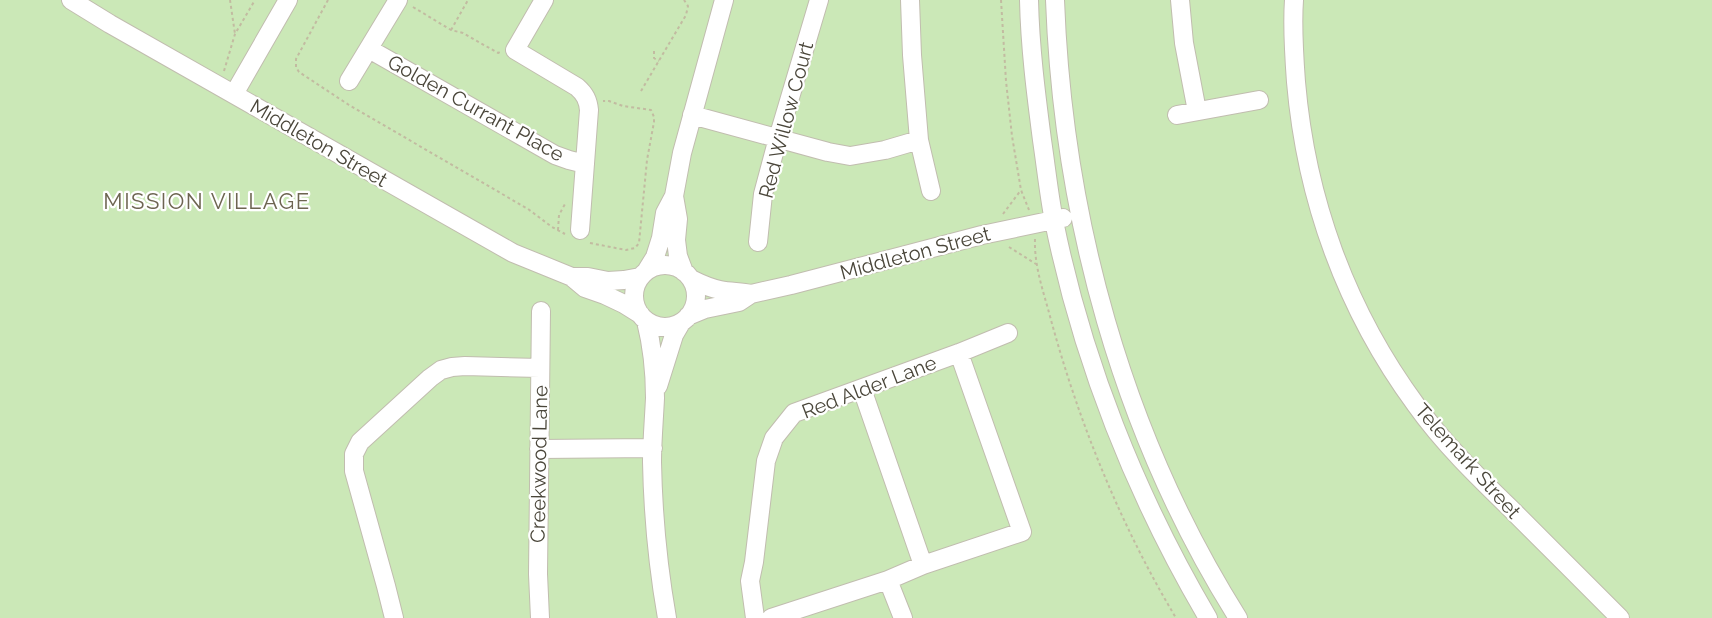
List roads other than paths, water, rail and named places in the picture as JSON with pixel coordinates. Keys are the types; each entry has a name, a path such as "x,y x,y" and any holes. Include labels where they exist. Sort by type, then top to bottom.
{"street":[{"name":"Middleton Street","path":"71,0 513,253 572,277 585,288 624,304 643,318"},
{"path":"234,94 288,0"},
{"path":"544,0 515,50 577,87 588,102 585,164 577,235"},
{"path":"667,618 655,524 652,462 655,396 650,338 643,318 635,306 633,296 635,286 655,257 665,213 674,196 682,153 724,0"},
{"name":"Red Willow Court","path":"758,242 764,194 778,138 819,0"},
{"path":"910,0 919,140 931,191"},
{"path":"1029,0 1033,70 1054,220 1084,337 1113,421 1148,505 1208,618"},
{"path":"1055,0 1061,93 1074,185 1096,289 1123,373 1153,454 1189,529 1238,618"},
{"path":"1180,0 1184,43 1197,111"},
{"name":"Telemark Street","path":"1294,0 1295,74 1299,118 1308,169 1338,267 1368,330 1416,405 1439,435 1471,470 1620,618"},
{"path":"349,81 369,49 404,3"},
{"name":"Golden Currant Place","path":"369,49 555,155 585,164"},
{"path":"1177,115 1259,100"},
{"path":"692,115 850,156 885,150 919,140"},
{"path":"655,396 671,342 693,308 696,298 695,288 678,256 676,240 678,219 674,196"},
{"name":"Middleton Street","path":"684,319 705,309 739,302 751,294 981,235 1080,215"},
{"path":"643,273 666,264 676,266 688,275"},
{"name":"Middleton Street","path":"572,277 608,281 624,280 643,273"},
{"name":"Middleton Street","path":"688,275 705,286 751,294"},
{"name":"Creekwood Lane","path":"540,618 538,574 541,311"},
{"path":"643,318 653,325 662,327 672,326 684,319"},
{"name":"Red Alder Lane","path":"755,618 750,581 766,461 774,438 794,413 1008,333"},
{"path":"771,618 888,580 923,565 1022,532 959,353"},
{"path":"394,618 354,471 354,454 360,442 441,370 465,366 540,368"},
{"path":"862,389 923,565"},
{"path":"539,449 653,448"},
{"path":"888,580 903,618"}],"district":[{"name":"MISSION VILLAGE","path":"207,201"}]}
